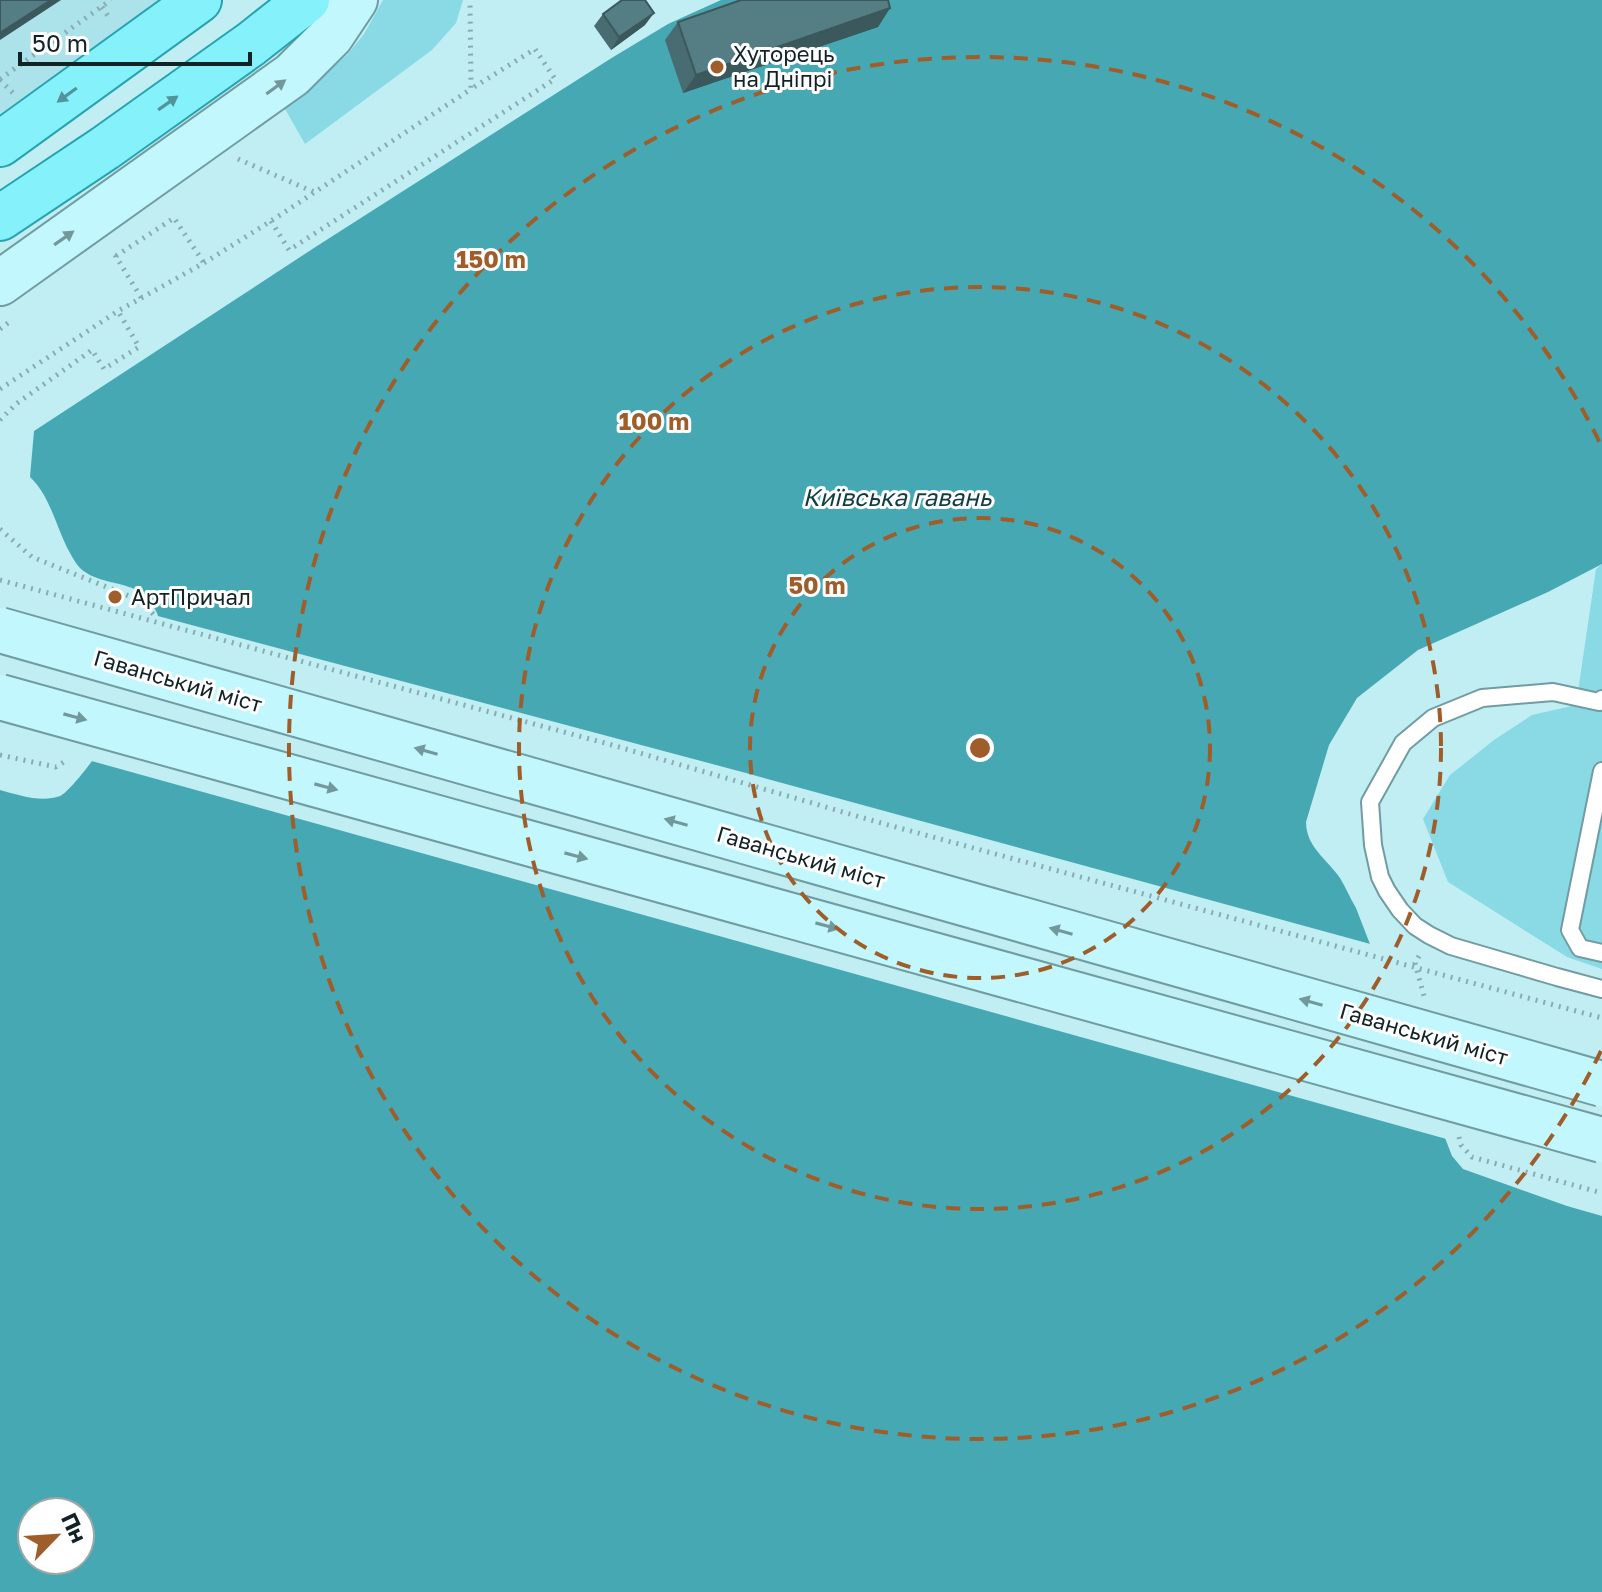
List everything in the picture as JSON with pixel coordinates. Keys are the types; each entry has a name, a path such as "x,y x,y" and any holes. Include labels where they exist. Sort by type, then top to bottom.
{"main road":[{"path":"0,144 199,0"},
{"path":"0,218 105,148 307,0"},
{"path":"0,283 292,75 331,36 355,0"},
{"name":"Гаванський міст","path":"0,630 1602,1084"},
{"path":"0,697 1602,1140"}],"lane":[{"path":"1602,699 1599,702 1553,692 1482,698 1433,718 1403,743 1370,802 1373,845 1380,877 1400,910 1415,926 1451,946 1602,989"},
{"path":"1602,771 1570,930 1580,948 1602,953"}],"path":[{"path":"13,93 0,79 111,0"},
{"path":"470,0 471,89"},
{"path":"102,7 112,23"},
{"path":"0,389 118,311 271,221 535,49 555,79 289,250 271,221"},
{"path":"231,156 314,193"},
{"path":"116,256 174,218 204,263"},
{"path":"110,245 142,299"},
{"path":"0,420 16,404 92,350 104,369 139,347 118,311"},
{"path":"0,529 32,557 139,600 154,615"},
{"path":"0,580 1602,1018"},
{"path":"0,755 56,767 67,760"},
{"path":"1461,1145 1472,1157 1602,1193"}],"shaded area":[{"path":"0,0 173,0 0,125"},
{"path":"383,0 463,0 456,23 432,50 305,144 285,109 347,55 364,34"},
{"path":"1602,564 1602,969 1567,957 1448,882 1423,819 1450,775 1494,740 1532,715 1576,705 1596,569"}],"water":[{"name":"Київська гавань","path":"721,0 1602,0 1602,564 1548,592 1418,650 1357,698 1329,745 1306,822 1313,846 1340,878 1356,908 1452,1156 1463,1169 1602,1216 1602,1592 0,1592 0,790 45,799 60,796 67,790 103,746 136,698 151,666 160,636 157,613 141,593 90,575 75,561 48,503 30,477 34,431 668,24"}],"pier":[{"path":"154,615 1374,945 1450,1140 88,760 137,687 153,655 157,639"}],"building":[{"path":"0,0 51,0 0,33"},
{"path":"622,0 645,0 654,13 619,37 603,14"},
{"name":"Хуторець на Дніпрі","path":"741,0 888,0 890,8 696,75 678,22"}],"place":[{"name":"Хуторець на Дніпрі","path":"717,67"},
{"name":"АртПричал","path":"115,597"}]}
